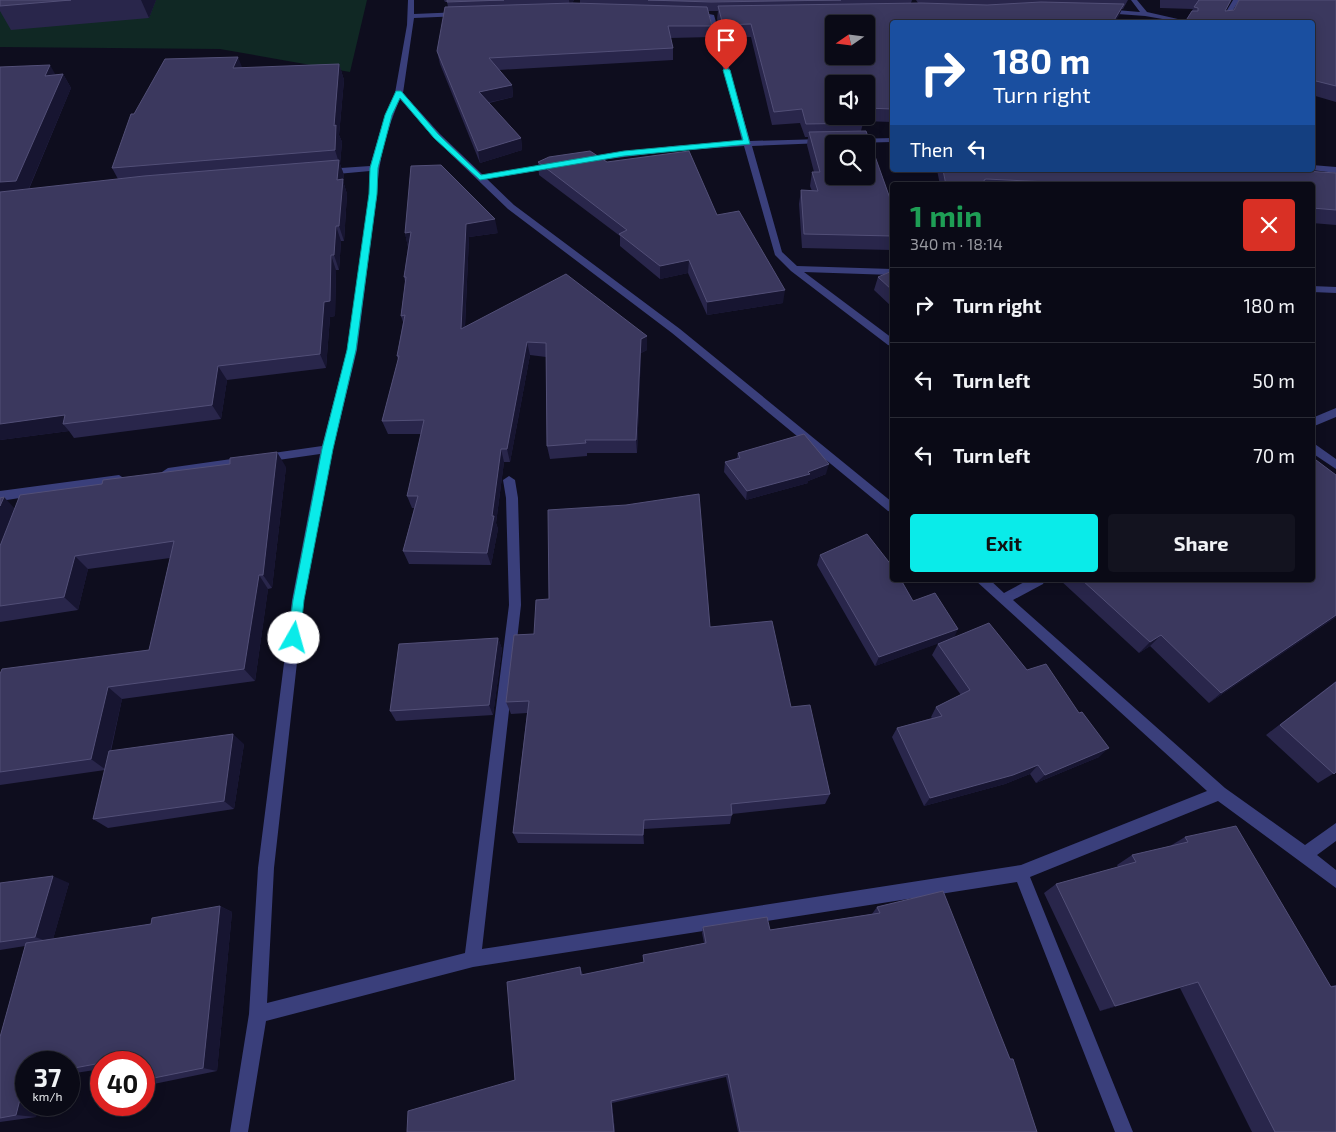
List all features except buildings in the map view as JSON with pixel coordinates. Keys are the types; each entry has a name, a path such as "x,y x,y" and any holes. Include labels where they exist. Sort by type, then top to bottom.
{"street":[{"path":"239,1132 258,1014 266,868 298,600 328,449 352,350 373,194 374,168 389,115 399,93 410,16 410,0"},
{"path":"1134,0 1145,14"},
{"path":"1224,20 1236,0"},
{"path":"1096,11 1145,14 1177,20"},
{"path":"410,16 468,14"},
{"path":"701,15 721,15"},
{"path":"711,15 778,253 794,269 890,341"},
{"path":"399,93 437,136 511,207 676,331 890,506"},
{"path":"875,140 890,140"},
{"path":"576,162 624,154 747,142 825,141"},
{"path":"480,178 566,163"},
{"path":"1315,167 1336,170"},
{"path":"316,172 374,168"},
{"path":"794,269 890,272"},
{"path":"1315,289 1336,290"},
{"path":"1315,422 1336,412"},
{"path":"1315,448 1336,465"},
{"path":"151,474 328,449"},
{"path":"0,496 32,496 132,477"},
{"path":"472,959 515,605 512,498 509,480"},
{"path":"983,582 1220,793 1305,854 1336,880"},
{"path":"1004,599 1035,582"},
{"path":"258,1014 472,959 1021,873 1220,793"},
{"path":"1305,854 1336,831"},
{"path":"1021,873 1124,1132"}],"green space":[{"path":"0,0 367,0 350,72 220,49 0,47"}],"route":[{"path":"294,638 298,600 328,449 352,350 373,194 374,168 389,115 399,93 437,136 480,178 624,154 747,142 726,70"}]}
